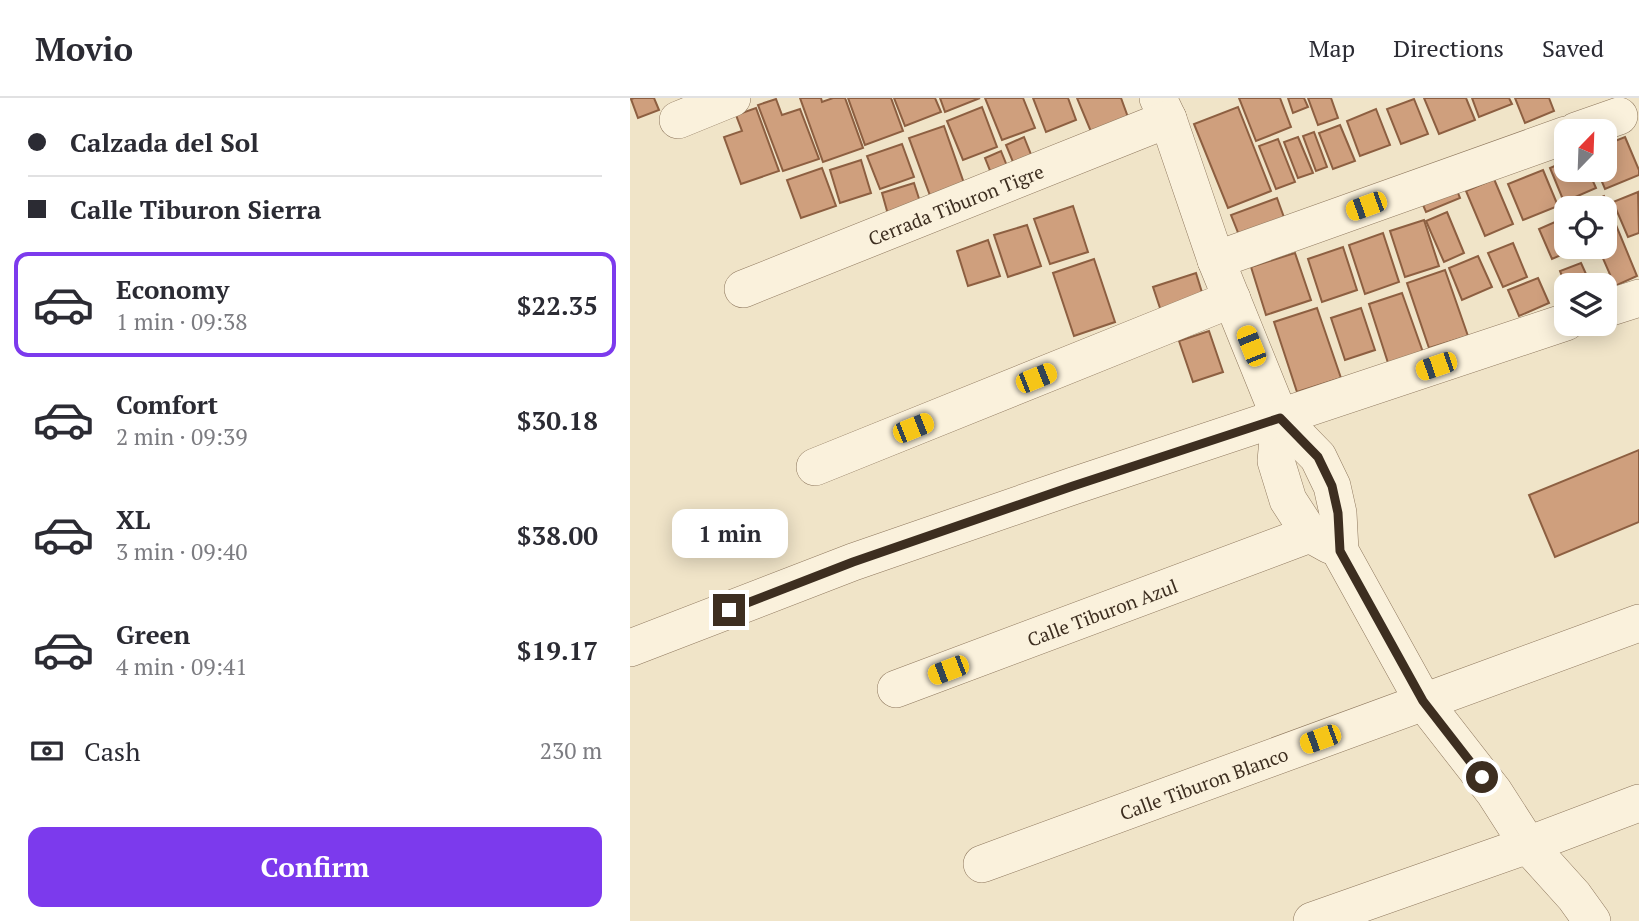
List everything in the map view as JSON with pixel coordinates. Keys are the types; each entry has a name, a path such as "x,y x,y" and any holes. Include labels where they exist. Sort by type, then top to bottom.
{"street":[{"path":"677,120 732,98"},
{"path":"1163,108 1216,260 1280,418 1318,457 1332,486 1338,513 1325,542 1423,701 1494,792 1528,845 1574,896 1592,921"},
{"name":"Cerrada Tiburon Tigre","path":"743,289 1163,108"},
{"path":"1610,119 1619,116"},
{"path":"1216,260 1554,139"},
{"path":"1617,305 1639,298"},
{"path":"815,467 1232,299"},
{"path":"630,648 853,562 1554,326"},
{"name":"Calle Tiburon Azul","path":"896,689 1325,542"},
{"name":"Calle Tiburon Blanco","path":"982,864 1639,623"},
{"path":"1312,921 1639,803"}],"building":[{"path":"654,98 659,110 638,118 631,99"},
{"path":"800,98 821,98 822,102 845,98 863,148 823,162"},
{"path":"848,98 891,98 903,131 865,145"},
{"path":"894,98 935,98 941,112 905,126"},
{"path":"940,98 980,98 945,112"},
{"path":"985,98 1023,98 1035,128 1002,140"},
{"path":"1033,98 1068,98 1076,120 1046,132"},
{"path":"1077,98 1121,98 1129,120 1092,134"},
{"path":"1239,98 1280,98 1291,127 1256,141"},
{"path":"1288,98 1304,98 1308,107 1293,113"},
{"path":"1308,98 1331,98 1338,118 1318,125"},
{"path":"1424,98 1466,98 1475,120 1439,134"},
{"path":"1472,98 1509,98 1512,104 1479,117"},
{"path":"1515,98 1549,98 1554,111 1525,123"},
{"path":"776,99 782,115 800,109 819,159 783,171 758,105"},
{"path":"1414,99 1428,134 1401,144 1387,109"},
{"path":"982,107 997,147 963,160 947,121"},
{"path":"1238,107 1271,191 1228,208 1194,124"},
{"path":"756,108 779,171 741,184 724,137 742,131 736,115"},
{"path":"1376,109 1390,145 1360,156 1347,121"},
{"path":"1340,125 1355,161 1333,169 1319,133"},
{"path":"944,126 966,189 932,201 909,138"},
{"path":"1314,132 1327,167 1316,171 1303,136"},
{"path":"1024,137 1036,167 1018,174 1006,145"},
{"path":"1298,137 1313,173 1298,178 1284,142"},
{"path":"1625,137 1639,175 1605,189 1602,182 1617,182 1617,140"},
{"path":"1278,139 1295,182 1276,189 1259,146"},
{"path":"902,144 914,177 880,189 867,156"},
{"path":"1001,151 1011,176 995,183 985,158"},
{"path":"861,160 871,193 840,203 830,170"},
{"path":"822,168 836,206 801,218 787,180"},
{"path":"1543,170 1554,196 1554,208 1523,220 1508,184"},
{"path":"1494,179 1513,224 1485,236 1466,191"},
{"path":"1556,182 1593,182 1596,188 1578,196 1562,196"},
{"path":"914,183 922,208 889,218 882,193"},
{"path":"1454,183 1460,198 1426,212 1420,198"},
{"path":"1638,192 1639,233 1628,237 1617,211 1617,200"},
{"path":"1277,198 1286,223 1241,240 1231,215"},
{"path":"1073,206 1088,252 1050,264 1034,219"},
{"path":"1447,212 1464,253 1444,262 1426,221"},
{"path":"1424,220 1439,266 1405,277 1390,231"},
{"path":"1554,222 1554,258 1552,259 1539,229"},
{"path":"1027,225 1041,266 1008,277 994,235"},
{"path":"1617,228 1637,276 1617,285 1617,273 1609,273 1603,259 1617,259"},
{"path":"1383,233 1399,282 1365,294 1349,245"},
{"path":"988,240 1000,276 968,286 957,251"},
{"path":"1513,243 1527,277 1503,287 1488,253"},
{"path":"1343,247 1357,290 1322,302 1308,259"},
{"path":"1295,253 1311,300 1266,315 1251,267"},
{"path":"1478,256 1492,287 1462,300 1449,268"},
{"path":"1094,259 1115,322 1074,336 1053,273"},
{"path":"1581,263 1586,273 1561,273 1560,271"},
{"path":"1445,270 1468,336 1429,348 1407,283"},
{"path":"1196,273 1204,299 1162,314 1153,287"},
{"path":"1538,278 1549,303 1519,316 1508,290"},
{"path":"1402,293 1424,355 1389,366 1369,304"},
{"path":"1317,308 1341,378 1297,392 1274,322"},
{"path":"1361,308 1375,350 1345,360 1331,318"},
{"path":"1209,331 1223,372 1193,382 1179,341"},
{"path":"1639,450 1639,522 1555,557 1529,495"}],"route":[{"path":"729,610 853,562 1280,418 1318,457 1332,486 1338,513 1340,551 1423,701 1482,777"}]}
